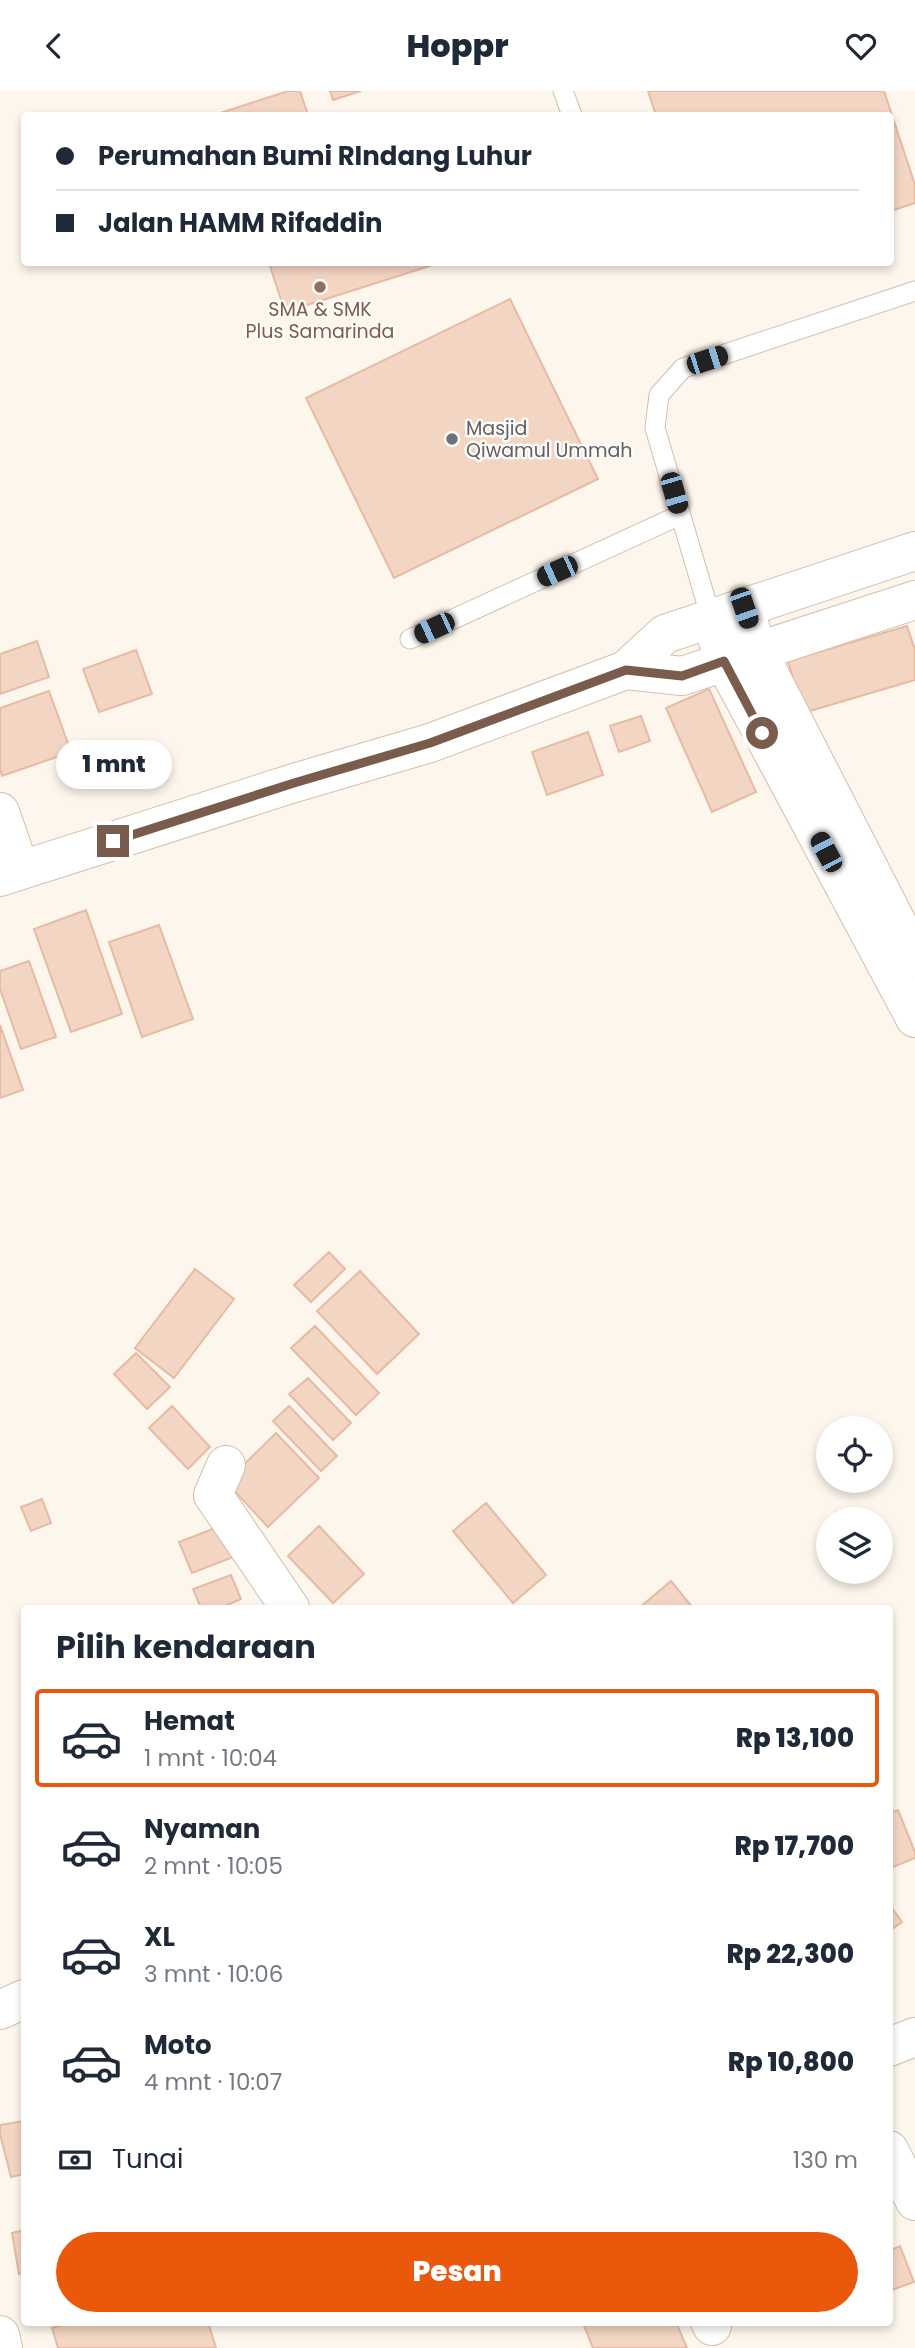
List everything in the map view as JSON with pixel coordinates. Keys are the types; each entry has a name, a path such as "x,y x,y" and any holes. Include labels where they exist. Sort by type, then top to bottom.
{"main road":[{"path":"0,812 10,873 430,743 626,670 665,634 915,551"},
{"path":"626,670 682,676 915,600"},
{"path":"727,613 741,657 915,1018"},
{"path":"741,657 915,958"},
{"path":"226,1465 213,1495 288,1605"},
{"path":"0,2010 21,2000"},
{"path":"893,2045 915,2037"},
{"path":"893,2158 915,2201"},
{"path":"0,2335 3,2348"}],"lane":[{"path":"564,91 571,112"},
{"path":"727,613 680,515 655,428 659,395 683,368 915,291"},
{"path":"410,639 680,515"}],"building":[{"path":"288,91 300,91 307,112 223,112"},
{"path":"330,91 361,91 333,100"},
{"path":"648,91 884,91 891,112 655,112"},
{"path":"894,121 915,185 915,203 894,210"},
{"name":"SMA & SMK Plus Samarinda","path":"270,266 430,266 285,312"},
{"name":"Masjid Qiwamul Ummah","path":"510,299 598,479 394,578 306,398"},
{"path":"907,626 915,650 915,680 803,713 788,661"},
{"path":"37,641 49,677 0,694 0,654"},
{"path":"136,650 152,694 99,712 83,669"},
{"path":"709,689 756,792 712,812 666,708"},
{"path":"49,691 71,752 2,776 0,708"},
{"path":"641,716 650,741 619,752 610,726"},
{"path":"588,732 603,775 547,795 532,752"},
{"path":"86,910 122,1014 71,1032 34,929"},
{"path":"159,925 193,1019 142,1037 109,942"},
{"path":"29,961 56,1037 21,1049 0,989 0,971"},
{"path":"0,1025 23,1090 0,1098"},
{"path":"329,1252 345,1269 311,1302 294,1285"},
{"path":"195,1269 234,1299 174,1378 135,1348"},
{"path":"360,1271 419,1334 377,1374 317,1311"},
{"path":"315,1326 379,1393 356,1415 291,1348"},
{"path":"136,1353 170,1387 147,1409 114,1374"},
{"path":"308,1378 351,1423 333,1440 289,1394"},
{"path":"172,1406 210,1447 188,1469 149,1428"},
{"path":"289,1406 337,1456 321,1471 273,1421"},
{"path":"276,1433 319,1478 268,1527 226,1482"},
{"path":"42,1499 51,1523 31,1531 21,1507"},
{"path":"486,1503 546,1575 513,1603 453,1531"},
{"path":"223,1525 236,1556 192,1573 179,1542"},
{"path":"319,1526 364,1574 333,1603 288,1556"},
{"path":"231,1575 241,1599 227,1605 200,1605 193,1589"},
{"path":"671,1581 691,1605 643,1605"},
{"path":"898,1810 915,1858 893,1867 893,1812"},
{"path":"893,1910 902,1922 893,1928"},
{"path":"21,2122 21,2175 11,2177 0,2125"},
{"path":"21,2231 19,2274 12,2233"},
{"path":"900,2246 914,2282 893,2290 893,2249"},
{"path":"209,2326 216,2348 58,2348 52,2328"},
{"path":"584,2326 678,2326 687,2348 593,2348"}],"place":[{"name":"SMA & SMK Plus Samarinda","path":"320,287"},
{"name":"Masjid Qiwamul Ummah","path":"452,439"}],"route":[{"path":"113,841 430,743 626,670 682,676 724,661 762,733"}]}
